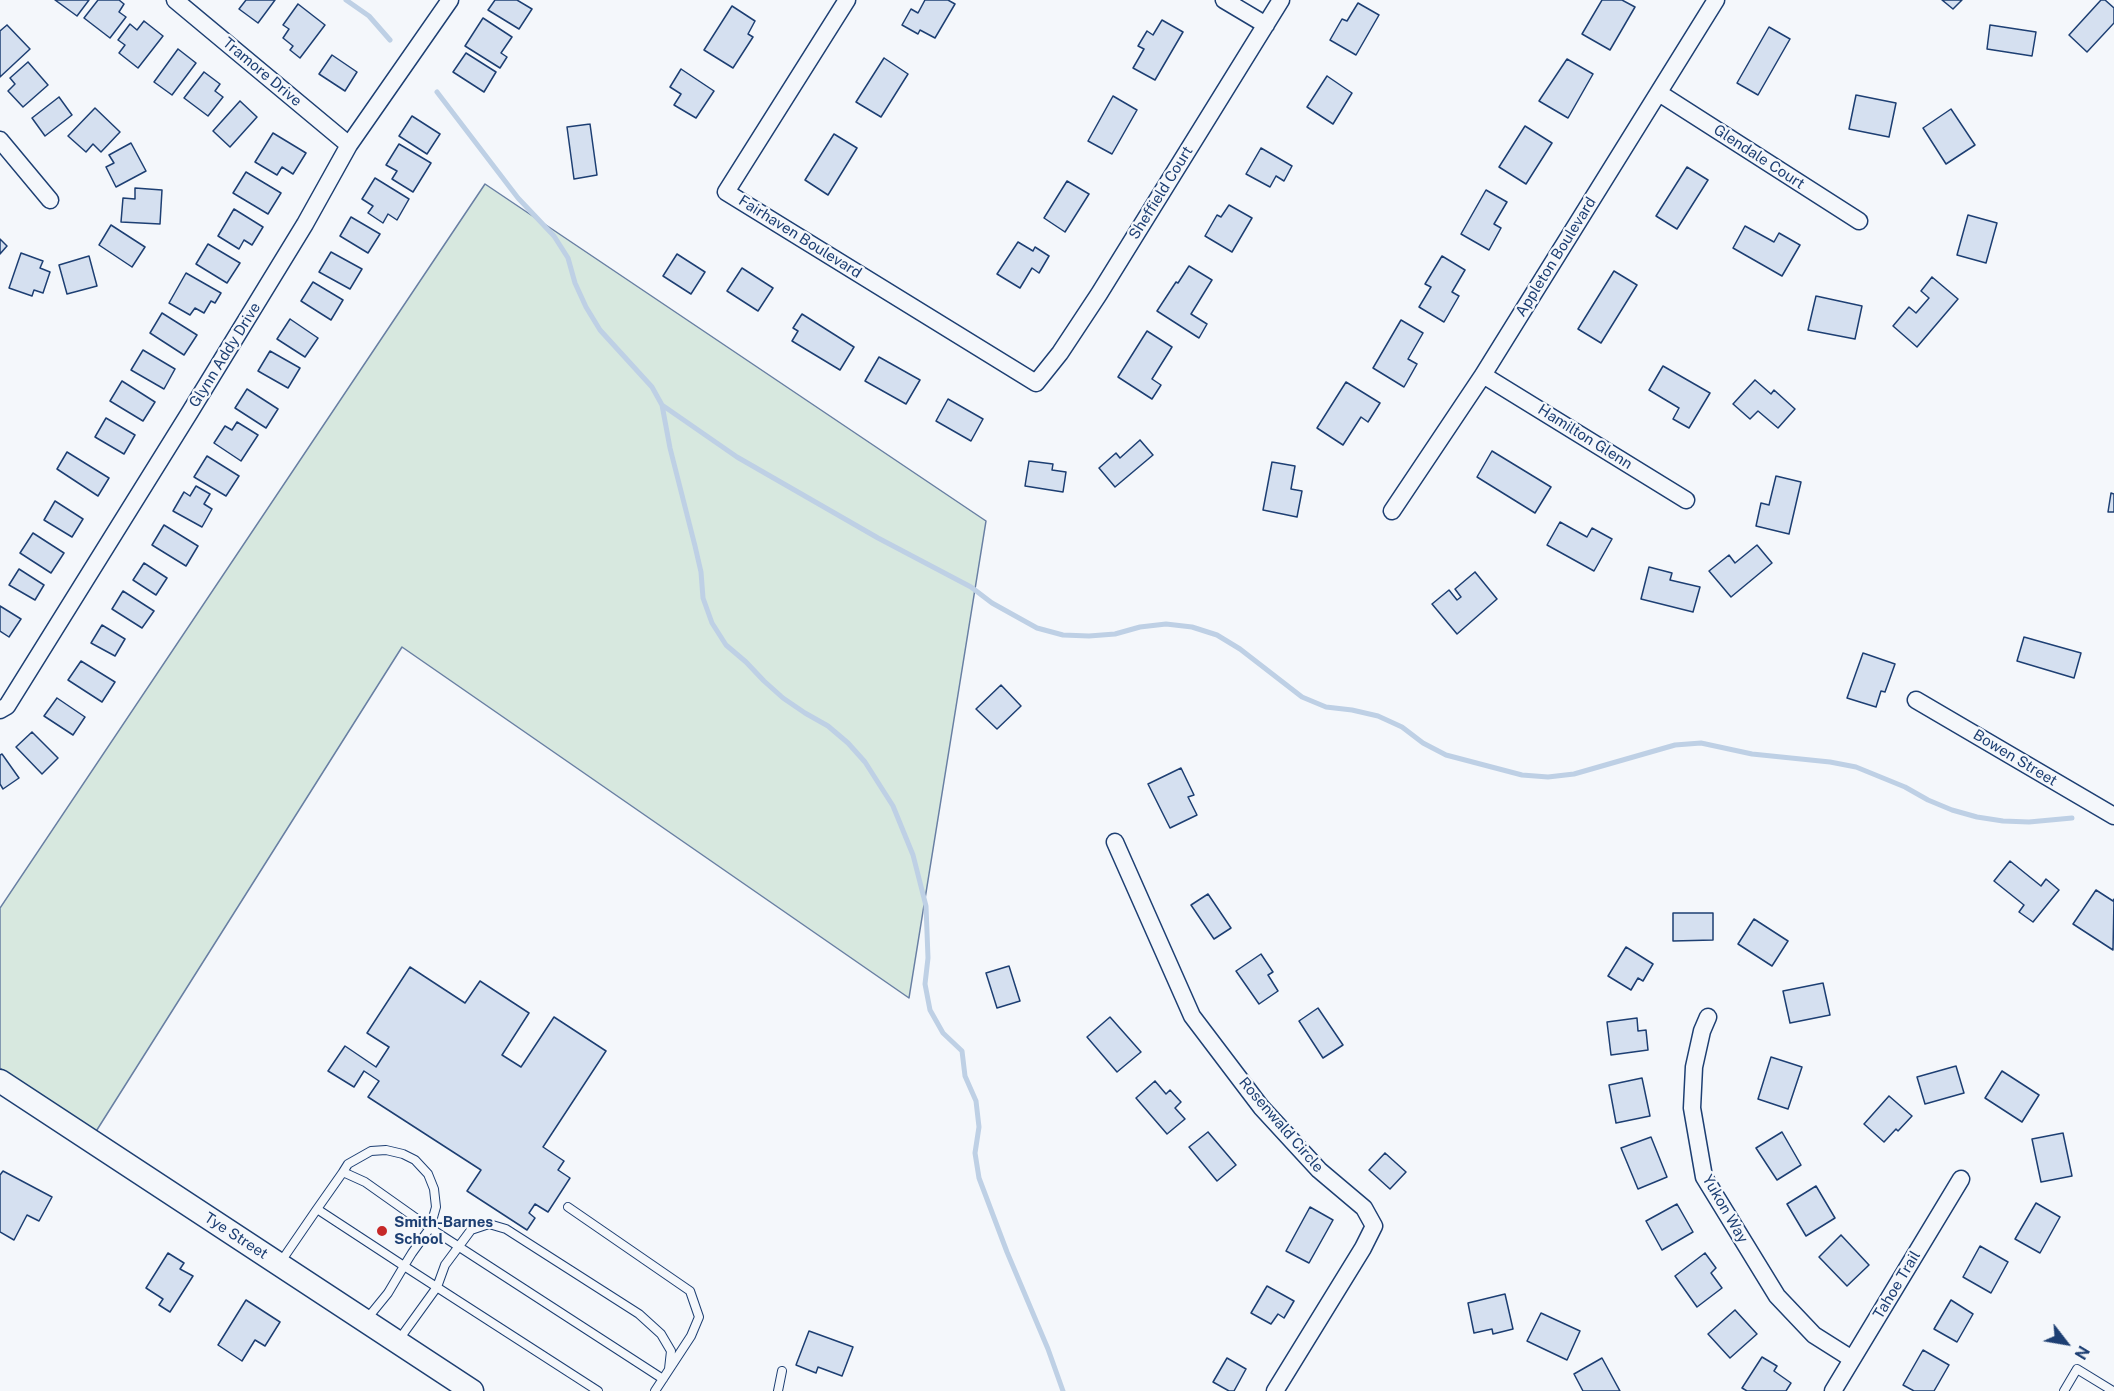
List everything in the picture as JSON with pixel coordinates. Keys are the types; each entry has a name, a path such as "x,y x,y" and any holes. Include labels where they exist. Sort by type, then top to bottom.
{"street":[{"name":"Tramore Drive","path":"175,0 349,145"},
{"name":"Glynn Addy Drive","path":"0,710 7,705 190,412 305,224 349,145 450,0"},
{"name":"Fairhaven Boulevard","path":"847,0 726,192 1036,383"},
{"path":"1224,0 1266,25"},
{"name":"Sheffield Court","path":"1036,383 1099,294 1281,0"},
{"name":"Appleton Boulevard","path":"1392,511 1483,375 1716,0"},
{"name":"Glendale Court","path":"1659,93 1859,221"},
{"path":"0,140 50,200"},
{"name":"Hamilton Glenn","path":"1483,375 1686,500"},
{"name":"Bowen Street","path":"1916,700 2114,816"},
{"name":"Rosenwald Circle","path":"1115,842 1192,1016 1261,1107 1319,1170 1364,1208 1374,1226 1363,1248 1275,1391"},
{"name":"Yukon Way","path":"1708,1017 1702,1031 1694,1067 1692,1108 1704,1177 1778,1296 1814,1335 1852,1359"},
{"name":"Tye Street","path":"0,1081 472,1391"},
{"name":"Tahoe Trail","path":"1833,1391 1961,1179"}],"lane":[{"path":"279,1264 348,1164 371,1151 386,1150 415,1160 428,1174 434,1189 436,1207 430,1228 388,1293 365,1321"},
{"path":"343,1172 365,1182 430,1228 663,1379"},
{"path":"568,1208 690,1291 699,1317 691,1336 655,1391"},
{"path":"317,1209 598,1391"},
{"path":"398,1342 437,1287 445,1265 471,1230 489,1224 506,1229 639,1314 661,1334 671,1351 669,1369"},
{"path":"2064,1391 2078,1369 2113,1391"},
{"path":"778,1391 782,1371"}],"shaded area":[{"path":"485,184 986,521 909,998 402,647 95,1133 0,1068 0,908"}],"building":[{"path":"55,0 89,0 77,16"},
{"path":"98,0 119,0 124,4 119,12 126,17 110,38 84,18"},
{"path":"246,0 275,0 258,23 239,9"},
{"path":"495,0 517,0 532,9 519,29 488,10"},
{"path":"925,0 948,0 955,4 935,38 920,30 918,34 902,25 911,9 918,13"},
{"path":"1602,0 1622,0 1635,7 1610,50 1582,34"},
{"path":"1942,0 1962,0 1953,9"},
{"path":"2101,0 2105,0 2114,8 2114,23 2087,52 2069,35"},
{"path":"1358,3 1379,15 1356,55 1330,40 1342,19 1347,21"},
{"path":"298,4 325,25 300,58 290,50 293,46 283,38 289,29 283,25"},
{"path":"732,6 755,21 748,34 753,37 733,68 704,50"},
{"path":"483,18 512,37 501,53 507,57 500,68 465,46"},
{"path":"1162,20 1183,32 1155,80 1133,68 1144,49 1138,46 1147,31 1153,35"},
{"path":"144,21 163,36 138,68 119,53 125,45 118,40 130,24 137,30"},
{"path":"7,25 30,49 0,77 0,31"},
{"path":"1990,25 2036,32 2032,56 1987,49"},
{"path":"1769,27 1790,39 1758,95 1737,83"},
{"path":"178,49 196,63 172,95 154,82"},
{"path":"466,53 496,72 484,92 453,72"},
{"path":"332,55 357,72 345,91 319,74"},
{"path":"884,58 908,74 881,117 856,102"},
{"path":"1567,59 1593,74 1568,118 1539,101"},
{"path":"28,62 48,85 23,107 8,91 15,84 10,78"},
{"path":"681,69 714,91 696,118 674,105 681,94 670,87"},
{"path":"204,72 220,84 215,91 223,97 208,116 184,98"},
{"path":"1327,76 1352,93 1333,124 1307,107"},
{"path":"1856,95 1896,103 1889,137 1849,129"},
{"path":"1113,96 1137,110 1112,154 1088,141"},
{"path":"59,97 72,115 45,136 32,118"},
{"path":"240,101 257,117 230,147 213,131"},
{"path":"95,108 120,132 101,152 93,144 86,152 68,136"},
{"path":"1951,109 1975,145 1946,164 1923,128"},
{"path":"412,116 440,134 427,154 399,136"},
{"path":"590,124 597,175 574,179 567,127"},
{"path":"1525,126 1552,143 1526,184 1499,167"},
{"path":"273,133 306,153 293,174 282,167 277,175 255,162"},
{"path":"834,134 857,148 828,195 805,180"},
{"path":"131,143 146,171 116,187 106,167 114,163 109,155"},
{"path":"399,144 431,163 413,192 392,179 397,171 386,165"},
{"path":"1261,148 1292,166 1284,181 1276,176 1270,187 1246,174"},
{"path":"1687,167 1708,180 1677,229 1656,216"},
{"path":"246,172 281,193 268,214 233,193"},
{"path":"375,178 409,199 397,220 388,214 383,223 368,213 373,206 362,199"},
{"path":"1067,181 1089,194 1065,232 1044,218"},
{"path":"135,188 162,190 160,224 121,222 123,198 135,199"},
{"path":"1486,190 1507,202 1494,224 1501,228 1489,250 1461,234"},
{"path":"1229,205 1252,218 1232,252 1205,236 1217,215 1221,217"},
{"path":"234,209 263,227 252,245 244,240 239,249 218,236"},
{"path":"1968,215 1997,223 1986,263 1957,255"},
{"path":"351,217 380,234 368,253 340,236"},
{"path":"111,225 145,247 132,267 99,245"},
{"path":"1745,226 1774,242 1779,233 1800,245 1782,276 1733,248"},
{"path":"0,239 7,246 0,254"},
{"path":"1018,242 1033,251 1035,247 1049,256 1039,273 1032,268 1020,288 997,274"},
{"path":"208,244 240,263 227,283 196,264"},
{"path":"331,252 362,269 350,289 319,272"},
{"path":"21,253 43,261 40,268 50,272 43,293 34,290 32,296 9,288"},
{"path":"677,254 705,272 691,294 663,276"},
{"path":"89,256 97,286 67,294 59,265"},
{"path":"1442,256 1465,270 1452,292 1459,296 1444,322 1419,307 1431,287 1425,284"},
{"path":"1189,266 1212,280 1191,314 1207,324 1199,338 1157,311"},
{"path":"742,268 773,288 758,311 727,291"},
{"path":"1614,271 1637,285 1601,343 1578,329"},
{"path":"186,273 221,293 215,303 211,301 204,313 195,308 190,315 169,303"},
{"path":"1932,277 1958,299 1917,347 1893,326 1909,307 1916,313 1929,298 1921,291"},
{"path":"313,282 343,300 331,320 301,301"},
{"path":"1816,296 1862,306 1855,339 1808,330"},
{"path":"162,313 197,335 184,355 150,333"},
{"path":"802,314 854,347 840,370 792,341 798,331 793,328"},
{"path":"290,319 318,338 305,357 277,339"},
{"path":"1401,320 1423,333 1408,359 1417,364 1404,387 1373,368"},
{"path":"1147,331 1172,347 1152,379 1161,385 1152,399 1118,377"},
{"path":"143,350 175,369 164,389 131,370"},
{"path":"270,351 300,368 288,388 258,371"},
{"path":"879,357 920,380 906,404 865,381"},
{"path":"1663,366 1710,393 1689,428 1673,419 1679,408 1649,390"},
{"path":"1755,380 1771,394 1774,390 1795,409 1778,428 1758,411 1750,419 1733,404"},
{"path":"122,381 155,402 143,421 110,401"},
{"path":"1346,382 1380,403 1368,422 1361,417 1343,445 1317,428"},
{"path":"247,389 278,409 266,428 235,408"},
{"path":"948,399 983,419 971,441 936,421"},
{"path":"106,418 135,435 124,454 95,437"},
{"path":"237,422 258,435 241,461 214,443 225,426 232,430"},
{"path":"1140,440 1153,455 1115,487 1099,468 1116,453 1120,458"},
{"path":"1492,451 1551,487 1535,513 1477,477"},
{"path":"67,452 109,478 98,496 57,469"},
{"path":"207,456 239,476 226,496 194,477"},
{"path":"1029,461 1053,464 1052,470 1066,472 1063,492 1025,486"},
{"path":"1272,462 1295,466 1291,489 1302,491 1297,517 1263,510"},
{"path":"1776,476 1801,482 1789,534 1756,526 1761,503 1769,505"},
{"path":"196,486 210,494 204,504 212,509 202,527 173,511 184,492 190,496"},
{"path":"2111,493 2114,494 2114,512 2108,512"},
{"path":"55,501 83,519 72,537 44,520"},
{"path":"1560,522 1587,537 1592,528 1612,539 1594,571 1547,545"},
{"path":"164,525 198,546 186,566 152,545"},
{"path":"33,533 64,553 51,573 20,553"},
{"path":"1757,545 1772,563 1731,597 1709,571 1729,555 1735,563"},
{"path":"144,563 167,578 156,595 133,580"},
{"path":"1649,567 1672,573 1670,580 1700,587 1693,612 1641,599"},
{"path":"19,569 44,585 35,600 9,585"},
{"path":"1475,572 1497,599 1457,634 1432,604 1449,590 1457,600 1461,597 1455,589"},
{"path":"123,591 154,611 142,628 112,609"},
{"path":"0,606 21,619 9,637 0,631"},
{"path":"102,625 125,639 115,656 91,643"},
{"path":"2024,637 2081,653 2074,678 2017,661"},
{"path":"1863,653 1895,664 1885,692 1881,691 1876,707 1847,698"},
{"path":"81,661 115,682 102,702 68,680"},
{"path":"1001,685 1021,706 997,729 976,709"},
{"path":"57,698 85,717 73,735 44,716"},
{"path":"32,732 58,758 42,774 16,747"},
{"path":"2,754 19,778 3,789 0,784 0,755"},
{"path":"1181,768 1194,795 1188,797 1197,815 1170,828 1148,784"},
{"path":"2010,861 2041,886 2046,879 2059,890 2033,922 2019,912 2024,905 1994,881"},
{"path":"2096,890 2113,901 2114,899 2113,950 2073,924"},
{"path":"1208,894 1231,928 1214,939 1191,905"},
{"path":"1673,913 1713,913 1713,940 1673,941"},
{"path":"1754,919 1788,941 1772,966 1738,944"},
{"path":"1626,947 1653,964 1643,981 1638,978 1631,990 1608,976"},
{"path":"1261,954 1273,972 1268,975 1278,991 1259,1004 1236,971"},
{"path":"1009,966 1020,1001 997,1008 986,973"},
{"path":"410,967 465,1003 480,981 529,1013 502,1055 521,1067 554,1017 606,1051 543,1147 564,1161 558,1170 570,1178 548,1212 535,1204 529,1213 535,1218 527,1230 467,1191 481,1170 368,1097 379,1081 364,1071 354,1087 328,1071 345,1046 376,1067 389,1047 367,1033"},
{"path":"1823,983 1830,1015 1790,1023 1783,991"},
{"path":"1318,1008 1343,1045 1323,1058 1299,1021"},
{"path":"1110,1017 1141,1052 1117,1072 1087,1037"},
{"path":"1637,1018 1638,1031 1646,1030 1648,1050 1611,1055 1607,1022"},
{"path":"1771,1057 1802,1067 1788,1109 1758,1099"},
{"path":"1956,1066 1964,1093 1925,1104 1917,1077"},
{"path":"2002,1071 2039,1095 2022,1122 1985,1098"},
{"path":"1642,1078 1650,1116 1616,1123 1609,1085"},
{"path":"1155,1081 1166,1094 1170,1090 1181,1102 1175,1108 1185,1119 1167,1134 1136,1098"},
{"path":"1889,1096 1912,1116 1884,1142 1864,1124"},
{"path":"1208,1132 1236,1165 1217,1181 1189,1147"},
{"path":"1782,1132 1801,1165 1777,1180 1756,1148"},
{"path":"2063,1133 2072,1176 2041,1182 2032,1139"},
{"path":"1651,1137 1667,1177 1638,1189 1621,1148"},
{"path":"1385,1153 1406,1172 1390,1189 1369,1170"},
{"path":"3,1171 52,1197 39,1221 27,1215 14,1240 0,1232 0,1175"},
{"path":"1816,1186 1835,1218 1806,1236 1787,1204"},
{"path":"2036,1203 2060,1217 2040,1253 2015,1239"},
{"path":"1677,1204 1693,1232 1662,1250 1646,1221"},
{"path":"1310,1207 1333,1220 1309,1263 1286,1251"},
{"path":"1841,1235 1869,1265 1847,1286 1819,1257"},
{"path":"1980,1246 2008,1262 1991,1293 1963,1277"},
{"path":"168,1253 184,1263 180,1269 193,1276 170,1312 159,1305 163,1299 146,1288"},
{"path":"1705,1253 1716,1268 1711,1273 1722,1288 1697,1307 1675,1276"},
{"path":"1267,1286 1294,1301 1284,1318 1278,1314 1271,1324 1251,1313"},
{"path":"1505,1294 1513,1329 1493,1334 1492,1329 1474,1333 1468,1303"},
{"path":"246,1300 280,1322 265,1346 255,1340 242,1361 218,1345"},
{"path":"1951,1300 1973,1314 1957,1342 1934,1329"},
{"path":"1735,1310 1757,1334 1730,1358 1708,1334"},
{"path":"1541,1313 1580,1331 1567,1360 1527,1341"},
{"path":"809,1331 853,1347 842,1376 818,1367 816,1373 796,1365"},
{"path":"1923,1350 1949,1365 1934,1391 1914,1391 1903,1385"},
{"path":"1762,1357 1777,1366 1774,1371 1791,1383 1786,1391 1747,1391 1742,1388"},
{"path":"1227,1358 1246,1369 1234,1391 1229,1391 1213,1382"},
{"path":"1602,1358 1620,1391 1583,1391 1574,1374"}],"waterway":[{"path":"346,0 369,16 390,40"},
{"path":"437,92 518,198 554,236 568,258 575,283 600,330 652,387 662,405 670,448 701,572 703,598 712,623 726,645 783,698 828,726 848,743 865,762 893,806 913,855 926,906 928,958 925,984 930,1010 943,1033 962,1051 965,1076 976,1101 979,1127 975,1153 979,1178 1063,1391"},
{"path":"662,405 737,457 878,538 971,587 992,603 1037,628 1063,635 1089,636 1115,634 1140,627 1166,624 1192,627 1217,635 1240,649 1302,697 1326,707 1378,716 1402,727 1423,743 1446,755 1522,775 1548,777 1574,774 1675,745 1701,743 1752,754 1856,767 1952,810 1977,817 2029,822 2072,818"}],"place":[{"name":"Smith-Barnes School","path":"382,1231"}]}
